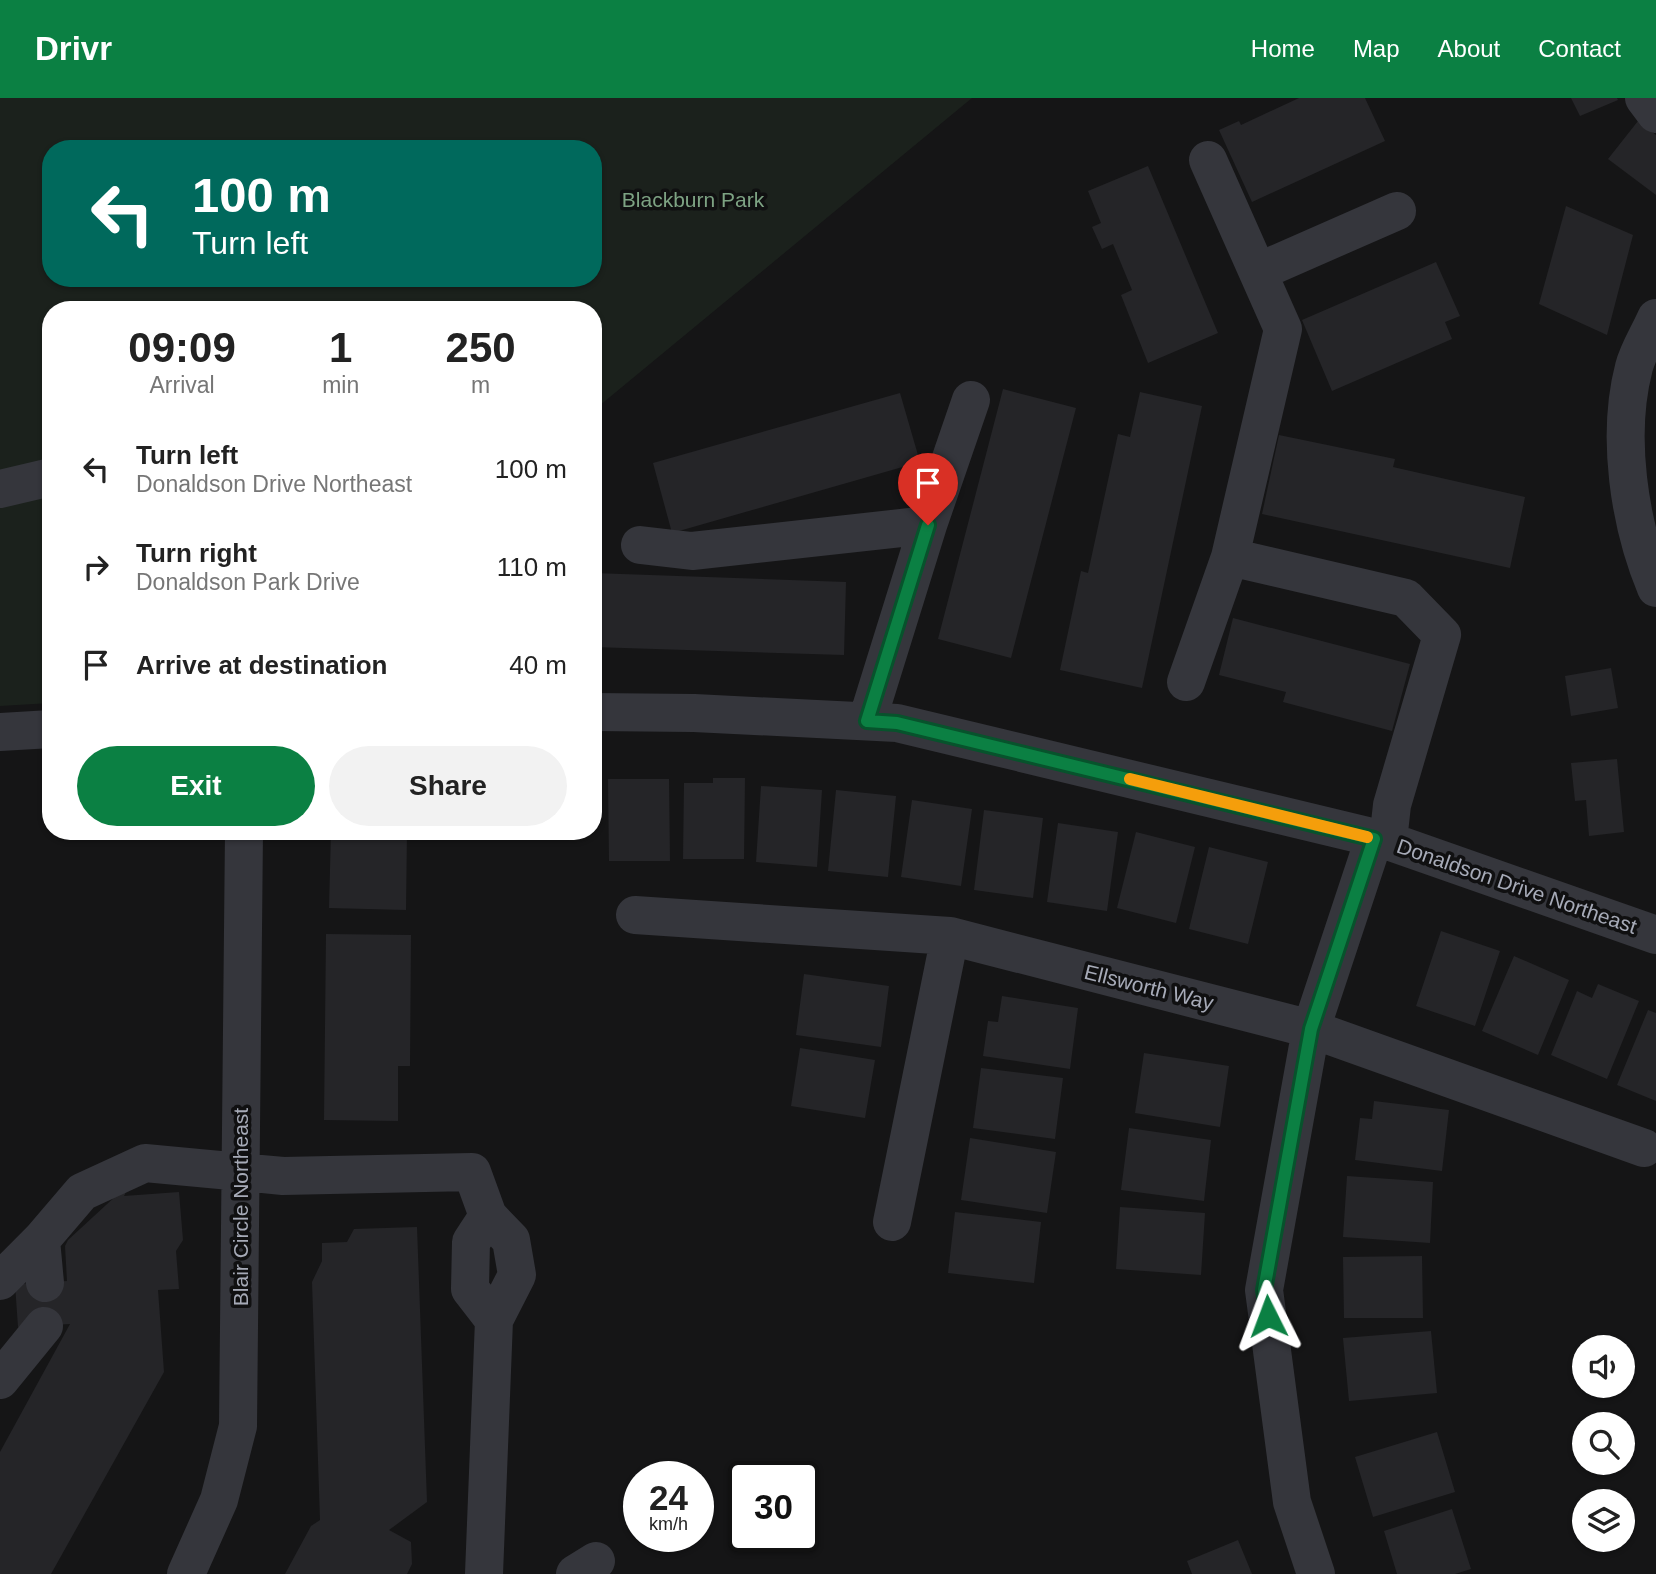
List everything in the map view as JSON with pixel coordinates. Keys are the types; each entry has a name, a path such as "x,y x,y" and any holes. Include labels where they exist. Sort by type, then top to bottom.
{"street":[{"path":"1644,98 1656,114"},
{"path":"1186,682 1230,557 1283,329 1208,160"},
{"path":"1258,272 1397,211"},
{"path":"1656,318 1634,365 1625,423 1628,479 1647,566 1656,588"},
{"path":"867,721 928,525 971,400"},
{"path":"0,489 42,479"},
{"path":"640,545 692,551 928,525"},
{"path":"1230,557 1406,598 1442,635 1381,840 1311,1029 1264,1290 1292,1502 1316,1574"},
{"name":"Donaldson Drive Northeast","path":"602,712 897,723 1381,840 1656,935"},
{"path":"0,732 42,730"},
{"name":"Blair Circle Northeast","path":"186,1574 219,1500 238,1426 244,840"},
{"name":"Ellsworth Way","path":"635,915 950,936 1311,1029 1644,1148"},
{"path":"892,1222 950,936"},
{"path":"0,1280 41,1240 82,1192 145,1163 283,1176 472,1172 488,1216 511,1240 517,1275 494,1320 484,1574"},
{"path":"41,1240 45,1283"},
{"path":"0,1380 44,1326"}],"green space":[{"name":"Blackburn Park","path":"0,98 972,98 602,404 602,301 42,301 42,704 0,706"}],"building":[{"path":"1299,98 1365,98 1385,141 1252,202 1219,130 1239,121 1241,125"},
{"path":"1571,98 1617,98 1618,100 1580,116"},
{"path":"1638,121 1656,135 1656,195 1608,159"},
{"path":"1148,166 1218,333 1148,363 1121,295 1132,290 1113,244 1102,249 1092,227 1101,223 1088,191"},
{"path":"1566,206 1633,235 1607,335 1539,304"},
{"path":"1436,262 1460,316 1445,322 1452,339 1332,391 1302,320"},
{"path":"1003,389 1076,408 1011,658 938,639"},
{"path":"1140,392 1202,406 1142,688 1060,670 1081,571 1088,573 1118,434 1130,437"},
{"path":"900,393 920,462 672,533 653,463"},
{"path":"1279,435 1395,459 1393,467 1525,497 1510,568 1262,514"},
{"path":"602,573 846,582 844,655 602,647"},
{"path":"1233,618 1410,664 1392,731 1283,702 1286,692 1219,675"},
{"path":"1611,668 1618,708 1571,716 1565,676"},
{"path":"1617,759 1624,832 1589,836 1586,800 1575,801 1571,763"},
{"path":"713,778 745,778 744,859 683,859 684,783 713,783"},
{"path":"608,779 669,779 670,861 609,861"},
{"path":"761,786 822,790 817,867 756,862"},
{"path":"836,790 896,796 888,877 828,871"},
{"path":"912,800 972,809 961,886 901,877"},
{"path":"984,810 1043,818 1033,898 974,890"},
{"path":"1058,823 1118,832 1107,911 1047,902"},
{"path":"1136,832 1195,847 1176,923 1117,908"},
{"path":"331,840 407,840 406,910 329,908"},
{"path":"1209,847 1268,862 1248,944 1189,929"},
{"path":"1441,931 1500,951 1475,1026 1416,1006"},
{"path":"326,934 411,935 410,1066 398,1066 398,1121 324,1120"},
{"path":"1514,956 1569,980 1538,1055 1482,1031"},
{"path":"804,974 889,986 881,1047 796,1035"},
{"path":"1598,984 1639,1001 1607,1079 1551,1055 1577,991 1592,998"},
{"path":"1002,996 1078,1008 1070,1069 983,1056 988,1021 998,1022"},
{"path":"1648,1010 1656,1013 1656,1101 1617,1085"},
{"path":"800,1048 875,1060 865,1118 791,1106"},
{"path":"1144,1053 1229,1066 1220,1127 1135,1113"},
{"path":"981,1068 1063,1078 1055,1139 973,1128"},
{"path":"1374,1101 1449,1110 1442,1171 1355,1160 1360,1118 1372,1119"},
{"path":"1129,1128 1211,1140 1204,1201 1121,1190"},
{"path":"970,1138 1056,1152 1047,1213 961,1200"},
{"path":"1347,1176 1433,1182 1430,1243 1343,1237"},
{"path":"131,1182 124,1196 179,1192 183,1240 176,1251 179,1289 158,1290 164,1372 51,1574 0,1574 0,1452 70,1324 18,1327 15,1284 67,1281 65,1246 68,1240"},
{"path":"1120,1207 1205,1213 1201,1275 1116,1269"},
{"path":"955,1212 1041,1222 1034,1283 948,1273"},
{"path":"417,1227 427,1502 389,1530 411,1542 412,1564 407,1574 285,1574 311,1526 320,1520 312,1282 322,1261 322,1243 347,1242 354,1229"},
{"path":"1422,1256 1423,1318 1344,1318 1343,1257"},
{"path":"1431,1331 1437,1393 1349,1401 1343,1338"},
{"path":"1437,1432 1455,1492 1373,1517 1355,1457"},
{"path":"1452,1509 1471,1569 1455,1574 1397,1574 1384,1531"},
{"path":"1238,1540 1252,1574 1192,1574 1187,1561"}],"slow traffic":[{"path":"1130,779 1367,837"}],"route":[{"path":"928,525 867,721 897,723 1374,839 1311,1029 1264,1290 1268,1316"}]}
